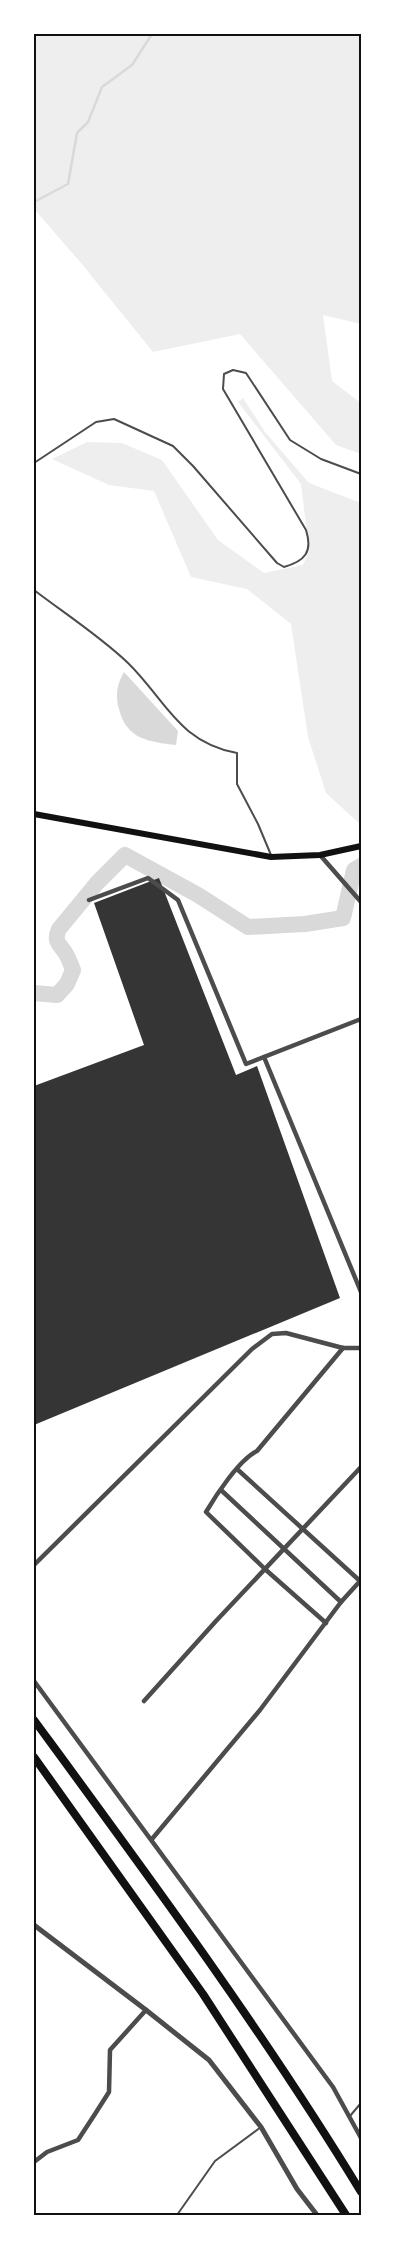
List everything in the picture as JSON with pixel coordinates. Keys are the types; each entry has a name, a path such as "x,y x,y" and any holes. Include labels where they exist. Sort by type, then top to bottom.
{"highway":[{"path":"34,1720 232,1994 301,2097 361,2192"},
{"path":"34,1757 203,1994 254,2070 346,2215"}],"main road":[{"path":"34,814 271,857 320,855 361,846"}],"street":[{"path":"320,855 361,902"},
{"path":"89,900 148,878 178,900 246,1064 361,1019"},
{"path":"264,1057 361,1292"},
{"path":"34,1564 245,1356 272,1334 286,1333 343,1348 361,1348"},
{"path":"326,1623 266,1570 206,1512 216,1495 237,1469 249,1455 257,1451 343,1348"},
{"path":"144,1701 216,1621 361,1467"},
{"path":"152,1839 260,1710 341,1602 361,1580 237,1469"},
{"path":"221,1490 341,1602"},
{"path":"34,1681 152,1839 332,2087 361,2138"},
{"path":"34,1925 209,2060 261,2127 297,2189 317,2215"},
{"path":"34,2162 47,2152 78,2140 110,2092 110,2050 146,2010"}],"lane":[{"path":"34,463 96,422 114,419 173,446 193,466 277,563 284,567 299,562 304,559 309,546 306,530 223,390 224,374 234,370 246,373 290,440 321,459 361,474"},
{"path":"34,590 128,664 173,717 196,739 223,750 237,753 236,784 258,824 271,857"},
{"path":"350,2116 361,2103"},
{"path":"177,2215 215,2161 261,2127"}],"shaded area":[{"path":"34,34 361,34 361,324 323,315 332,381 361,403 361,454 336,445 240,334 153,352 81,263 34,209"},
{"path":"243,398 265,432 309,483 361,503 361,825 326,793 308,737 291,624 247,589 191,577 154,491 109,485 52,459 87,442 122,443 162,460 218,540 264,573 303,565 309,551 301,484 238,402"},
{"path":"124,672 178,731 176,745 148,740 133,733 127,727 122,719 117,699 118,685"}],"building":[{"path":"159,878 236,1075 257,1066 340,1298 34,1425 34,1086 144,1045 94,903"}],"waterway":[{"path":"34,202 68,184 77,133 88,122 102,87 132,65 152,34"},
{"path":"34,993 57,995 67,984 73,970 57,940 57,933 97,883 125,855 198,895 248,927 305,924 343,918 354,870 361,866"}]}
